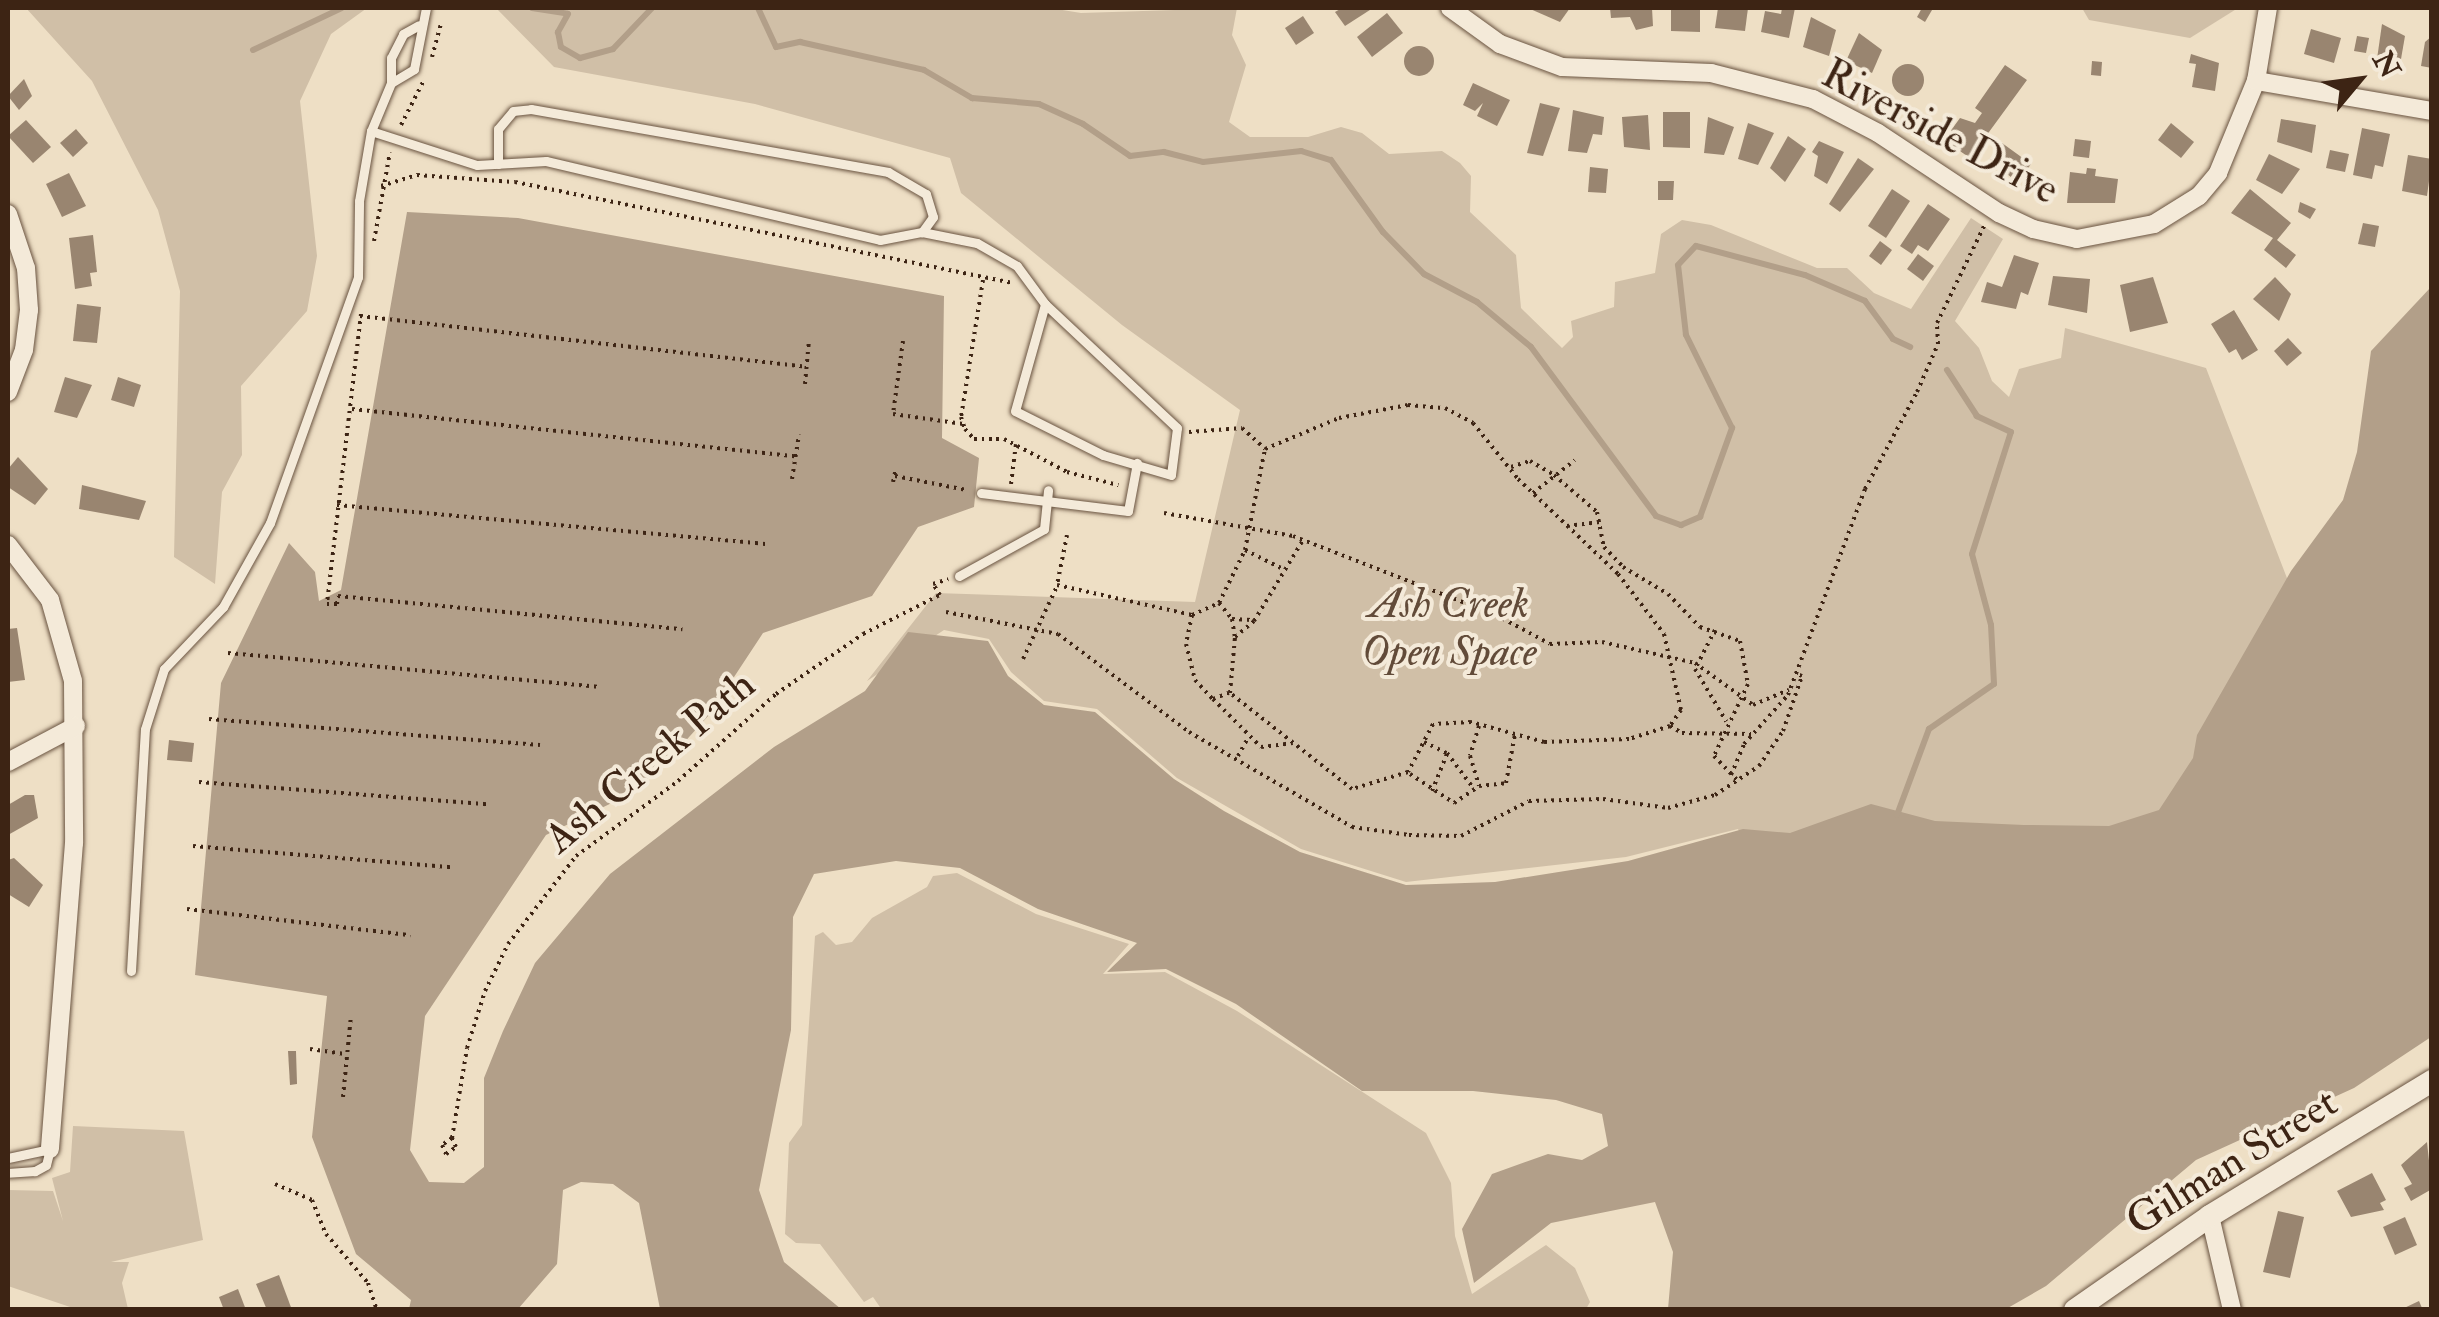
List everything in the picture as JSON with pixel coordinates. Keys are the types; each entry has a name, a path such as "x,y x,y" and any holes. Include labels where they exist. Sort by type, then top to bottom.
{"street":[{"name":"Riverside Drive","path":"1450,8 1500,44 1562,67 1711,74 1813,99 1878,132 1994,209 2033,229 2077,239 2131,232 2175,214 2199,196 2229,157 2256,81 2268,8"},
{"path":"2256,81 2432,110"},
{"path":"8,214 26,268 29,310 24,350 8,392"},
{"path":"8,544 50,600 64,638 76,726 73,862 50,1149"},
{"path":"8,762 76,726"},
{"name":"Gilman Street","path":"2075,1310 2210,1216 2432,1081"},
{"path":"2210,1216 2232,1310"}],"lane":[{"path":"391,83 414,69 424,47 419,25 426,8"},
{"path":"131,971 145,728 164,669 222,607 270,523 358,276 359,201 371,131 391,83 391,58 403,34 419,25"},
{"path":"498,164 498,129 513,110 531,109 888,172 926,194 933,217 922,232"},
{"path":"371,131 477,165 546,161 624,176 880,240 922,232 978,243 1017,266 1045,304 1177,428 1170,474 1103,455 1015,411 1045,304"},
{"path":"982,493 1048,496 1128,511 1137,463"},
{"path":"959,576 1044,528 1048,496"},
{"path":"8,1158 50,1149 46,1164 34,1171 8,1173"}],"path":[{"path":"372,259 381,186 394,138 421,87 442,24"},
{"path":"381,186 417,175 515,182 1032,286"},
{"path":"1731,775 1751,734 1789,690 1797,674 1865,489 1917,392 1938,344 1938,323 1994,209"},
{"path":"364,302 327,604 337,604 338,596 682,629"},
{"path":"360,316 806,367"},
{"path":"805,384 809,340"},
{"path":"904,341 893,414 964,424"},
{"path":"1265,449 1339,418 1408,405 1444,408 1473,423 1533,494 1592,550 1664,634 1672,656 1681,710 1670,726"},
{"path":"350,408 795,456"},
{"path":"1177,428 1197,434 1242,428 1265,449"},
{"path":"792,478 798,434"},
{"path":"1011,484 1016,443"},
{"path":"1057,585 1192,615 1219,603 1253,526 1265,449"},
{"path":"1510,468 1530,460 1557,480 1601,522 1607,550"},
{"path":"1533,494 1557,480 1576,460"},
{"path":"896,468 894,479 982,493"},
{"path":"337,505 766,544"},
{"path":"1164,513 1253,526 1304,540 1496,615 1550,644 1602,642 1695,663 1753,705 1789,690"},
{"path":"1567,526 1601,522"},
{"path":"1024,659 1042,629 1057,585 1067,535"},
{"path":"1235,637 1254,620 1281,568 1304,540"},
{"path":"1245,550 1281,568"},
{"path":"1592,550 1607,550 1683,606 1700,627 1740,641 1748,684 1719,736 1714,756 1738,780"},
{"name":"Ash Creek Path","path":"452,1138 467,1048 485,992 508,944 576,856 678,781 776,694 863,634 940,596 934,584 959,576"},
{"path":"1219,603 1232,619 1235,637 1230,692"},
{"path":"946,612 1058,634 1189,732 1238,756 1352,826 1410,835 1460,836 1529,802 1558,798 1668,808 1715,794 1758,766 1786,722 1802,676 1797,674"},
{"path":"1192,615 1187,656 1195,680 1260,747 1293,742"},
{"path":"1232,619 1254,620"},
{"path":"1695,663 1715,630"},
{"path":"228,653 600,687"},
{"path":"1695,663 1726,722"},
{"path":"1213,699 1230,692"},
{"path":"1230,692 1352,789 1408,772 1432,724 1479,724 1544,742 1629,739 1670,726 1719,736 1751,734"},
{"path":"1772,711 1786,722"},
{"path":"209,718 540,745"},
{"path":"1477,788 1470,756 1479,724"},
{"path":"1408,772 1454,803 1477,788 1506,783 1515,734"},
{"path":"1238,756 1249,737"},
{"path":"1424,742 1447,754 1477,788"},
{"path":"1432,791 1447,754"},
{"path":"199,782 487,804"},
{"path":"193,846 451,867"},
{"path":"187,909 410,934"},
{"path":"344,1097 351,1015"},
{"path":"310,1050 348,1054"},
{"path":"275,1184 312,1200 326,1234 368,1283 376,1310"}],"green space":[{"path":"26,8 367,8 331,34 300,101 317,256 307,311 241,386 242,455 222,492 215,584 174,557 180,291 158,210 92,81"},
{"name":"Ash Creek Open Space","path":"496,8 1050,8 1081,13 1237,8 1232,35 1246,65 1229,122 1250,137 1308,137 1341,127 1362,133 1389,154 1442,151 1460,163 1471,176 1470,212 1516,255 1521,308 1562,348 1573,337 1571,321 1614,307 1615,282 1655,273 1661,234 1682,220 1711,225 1817,268 1847,268 1874,293 1911,309 1971,218 2003,239 1955,321 1979,348 1992,381 2009,397 2019,369 2061,358 2065,328 2206,368 2295,599 2161,823 2116,836 1743,841 1738,829 1626,857 1406,882 1301,849 1177,778 1097,709 1044,701 1011,672 989,639 944,630 867,681 936,593 1195,602 1240,410 1122,325 961,193 950,158 755,104 554,67"},
{"path":"2082,8 2238,8 2190,38 2089,20"},
{"path":"957,873 1036,914 1129,944 1103,974 1165,972 1237,1011 1426,1133 1451,1183 1455,1236 1472,1294 1546,1245 1575,1268 1590,1302 1586,1309 882,1310 873,1297 864,1302 820,1244 796,1243 785,1234 789,1143 802,1125 815,936 823,932 836,945 852,942 872,918 927,887 933,876"},
{"path":"73,1126 184,1131 203,1240 111,1262 129,1262 122,1283 128,1309 76,1309 8,1286 8,1190 53,1191 63,1221 52,1178 70,1172"}],"shaded area":[{"path":"407,212 518,218 944,296 942,438 979,458 974,507 918,527 872,596 763,633 709,715 661,768 622,798 546,835 425,1016 410,1150 429,1182 464,1183 484,1167 484,1078 503,1031 535,963 610,874 774,747 865,691 908,632 988,641 1008,676 1044,705 1095,712 1174,779 1224,811 1300,852 1406,885 1495,882 1628,861 1743,829 1790,833 1871,804 1935,821 2024,825 2109,826 2159,810 2193,758 2197,735 2291,571 2343,500 2357,452 2371,351 2431,287 2431,1037 2354,1088 2196,1160 2046,1286 2006,1309 1668,1309 1673,1252 1655,1202 1551,1223 1474,1283 1462,1229 1492,1174 1548,1154 1582,1160 1608,1146 1602,1114 1556,1100 1473,1091 1362,1091 1236,1004 1166,969 1107,972 1137,943 1038,909 960,868 896,861 814,874 793,917 791,1030 759,1190 784,1262 841,1309 660,1309 639,1203 613,1184 581,1182 563,1190 557,1264 518,1309 409,1309 411,1300 356,1254 312,1137 327,996 195,975 221,683 289,543 315,572 319,601 341,590"}],"building":[{"path":"1342,8 1373,8 1345,26 1335,12"},
{"path":"1528,8 1570,8 1560,22"},
{"path":"1610,8 1652,8 1653,26 1636,30 1630,17 1611,18"},
{"path":"1671,8 1700,8 1700,32 1671,31"},
{"path":"1718,8 1748,8 1745,31 1715,28"},
{"path":"1782,8 1795,8 1789,38 1761,32 1765,11 1781,14"},
{"path":"1922,8 1932,10 1925,22 1917,17"},
{"path":"1387,13 1403,33 1372,57 1357,37"},
{"path":"1303,16 1314,33 1296,45 1285,28"},
{"path":"1811,17 1836,30 1829,56 1803,47"},
{"path":"2382,24 2405,36 2401,59 2377,59"},
{"path":"2311,29 2341,38 2334,63 2304,54"},
{"path":"1859,33 1882,50 1872,73 1846,61"},
{"path":"2357,36 2369,38 2366,53 2354,51"},
{"path":"2432,36 2432,68 2421,66 2425,42"},
{"path":"1419,46 1430,50 1434,61 1430,72 1419,76 1408,72 1404,61 1408,50"},
{"path":"2191,54 2219,63 2215,91 2192,87 2196,64 2189,63"},
{"path":"2092,61 2102,62 2101,76 2091,75"},
{"path":"1908,64 1919,69 1924,80 1919,91 1908,96 1897,91 1892,80 1897,69"},
{"path":"2005,65 2027,80 1970,158 1944,140 1960,118 1975,123 1982,113 1975,108"},
{"path":"24,79 32,96 19,110 8,96"},
{"path":"1473,83 1510,100 1497,126 1477,116 1483,103 1475,111 1463,105"},
{"path":"1540,103 1560,108 1543,156 1527,153"},
{"path":"1573,110 1604,117 1602,135 1593,134 1587,153 1568,151"},
{"path":"1663,112 1690,112 1690,148 1663,147"},
{"path":"1648,115 1650,150 1624,147 1622,117"},
{"path":"1708,117 1734,127 1724,155 1704,153"},
{"path":"2281,119 2316,125 2312,153 2277,142"},
{"path":"26,120 51,147 33,163 8,136"},
{"path":"1748,123 1774,133 1758,165 1738,159"},
{"path":"2171,123 2194,142 2181,158 2158,140"},
{"path":"2362,128 2390,134 2383,167 2375,165 2372,179 2353,175"},
{"path":"76,129 88,143 73,157 60,143"},
{"path":"1788,136 1806,149 1785,182 1770,168"},
{"path":"2075,139 2091,141 2089,158 2073,156"},
{"path":"1819,141 1844,152 1827,184 1814,176 1818,156 1812,152"},
{"path":"2002,143 2031,164 2024,174 2017,169 2011,177 1989,161"},
{"path":"2330,150 2349,154 2345,172 2326,168"},
{"path":"2269,154 2300,169 2282,194 2256,180"},
{"path":"2408,155 2432,159 2427,196 2402,191"},
{"path":"1858,158 1874,169 1840,212 1829,204"},
{"path":"1590,167 1608,169 1606,193 1588,192"},
{"path":"2087,168 2096,169 2095,176 2118,179 2115,203 2067,203 2070,172 2086,174"},
{"path":"69,173 86,206 62,217 46,184"},
{"path":"1658,181 1674,181 1673,200 1658,200"},
{"path":"1892,189 1910,201 1886,238 1868,226"},
{"path":"2250,189 2291,223 2277,240 2296,255 2286,268 2264,250 2273,238 2231,213"},
{"path":"2300,202 2316,209 2310,219 2298,212"},
{"path":"1928,204 1950,219 1928,251 1918,245 1912,254 1900,246"},
{"path":"2363,223 2379,226 2375,247 2358,244"},
{"path":"93,235 97,272 90,273 92,286 75,289 69,238"},
{"path":"1880,241 1892,250 1881,265 1869,256"},
{"path":"1918,254 1934,266 1923,281 1907,269"},
{"path":"2014,255 2039,263 2028,295 2021,292 2016,309 1981,302 1987,282 2002,287"},
{"path":"2053,276 2090,279 2087,313 2048,305"},
{"path":"2153,277 2168,323 2130,332 2120,285"},
{"path":"2275,277 2291,294 2279,321 2253,299"},
{"path":"77,304 101,307 97,343 73,341"},
{"path":"2234,310 2258,350 2242,360 2236,349 2229,353 2211,324"},
{"path":"2288,338 2302,353 2287,366 2274,351"},
{"path":"65,377 92,385 77,418 54,412"},
{"path":"118,377 141,385 134,407 111,400"},
{"path":"18,457 48,489 35,505 8,487 8,469"},
{"path":"82,485 146,501 139,520 79,509"},
{"path":"17,628 25,680 8,682 8,629"},
{"path":"169,740 194,743 192,762 167,760"},
{"path":"25,795 34,795 38,818 8,835 8,805"},
{"path":"14,858 43,885 29,907 8,894 8,860"},
{"path":"288,1051 296,1051 297,1084 290,1085"},
{"path":"2427,1142 2432,1189 2411,1201 2404,1188 2412,1184 2401,1165"},
{"path":"2372,1173 2386,1200 2380,1203 2384,1210 2351,1217 2337,1191"},
{"path":"2278,1211 2304,1217 2290,1278 2263,1272"},
{"path":"2405,1217 2417,1245 2395,1255 2383,1227"},
{"path":"279,1275 292,1310 267,1310 256,1284"},
{"path":"238,1289 246,1310 224,1310 219,1297"},
{"path":"2419,1301 2422,1308 2400,1310"}],"waterway":[{"path":"253,50 342,8"},
{"path":"532,8 568,14 558,32 561,47 580,58 613,49 652,8"},
{"path":"758,8 776,47 800,42 924,70 972,98 1039,104 1083,124 1130,156 1164,152 1203,162 1301,151 1331,160 1383,232 1424,274 1477,302 1531,347 1656,516 1681,525 1700,517 1732,428 1686,335 1678,265 1696,246 1805,275 1865,301 1893,339 1910,347"},
{"path":"1897,815 1929,729 1994,684 1991,625 1972,554 2011,432 1977,416 1947,370"}]}
